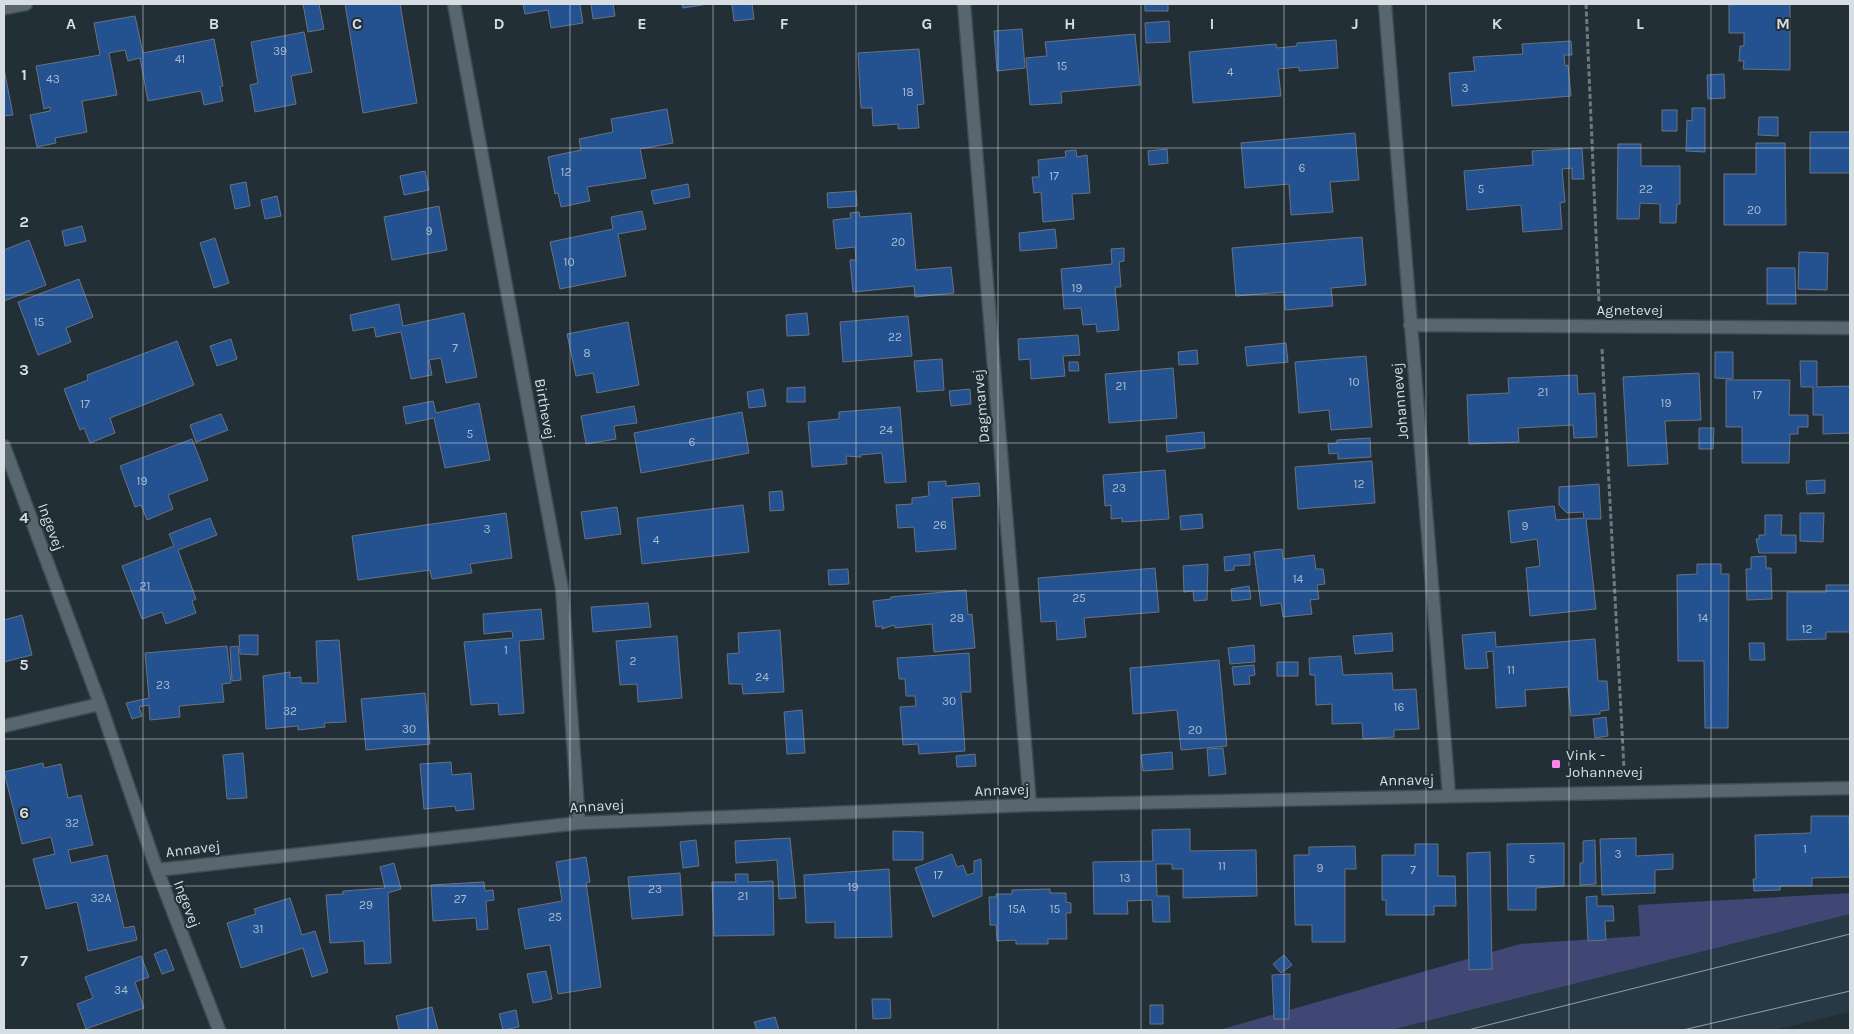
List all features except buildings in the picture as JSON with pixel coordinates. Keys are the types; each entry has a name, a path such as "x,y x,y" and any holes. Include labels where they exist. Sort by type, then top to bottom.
{"street":[{"path":"4,8 26,4"},
{"name":"Birthevej","path":"454,4 562,588 578,823"},
{"name":"Dagmarvej","path":"964,4 1030,806"},
{"name":"Johannevej","path":"1385,4 1449,795"},
{"name":"Agnetevej","path":"1410,325 1850,328"},
{"name":"Ingevej","path":"4,446 100,704 157,870 218,1030"},
{"path":"4,726 100,704"},
{"name":"Annavej","path":"157,870 578,823 1030,806 1449,795 1850,788"}],"path":[{"path":"1586,4 1600,326 1625,792"}],"shaded area":[{"path":"1850,893 1850,914 1391,1030 1219,1030 1520,944 1640,936 1638,905"},
{"path":"1850,914 1850,1012 1773,1030 1391,1030"}],"tram line":[{"path":"1468,1030 1850,934"},
{"path":"1683,1030 1850,991"}],"place":[{"name":"Vink - Johannevej","path":"1556,764"}]}
